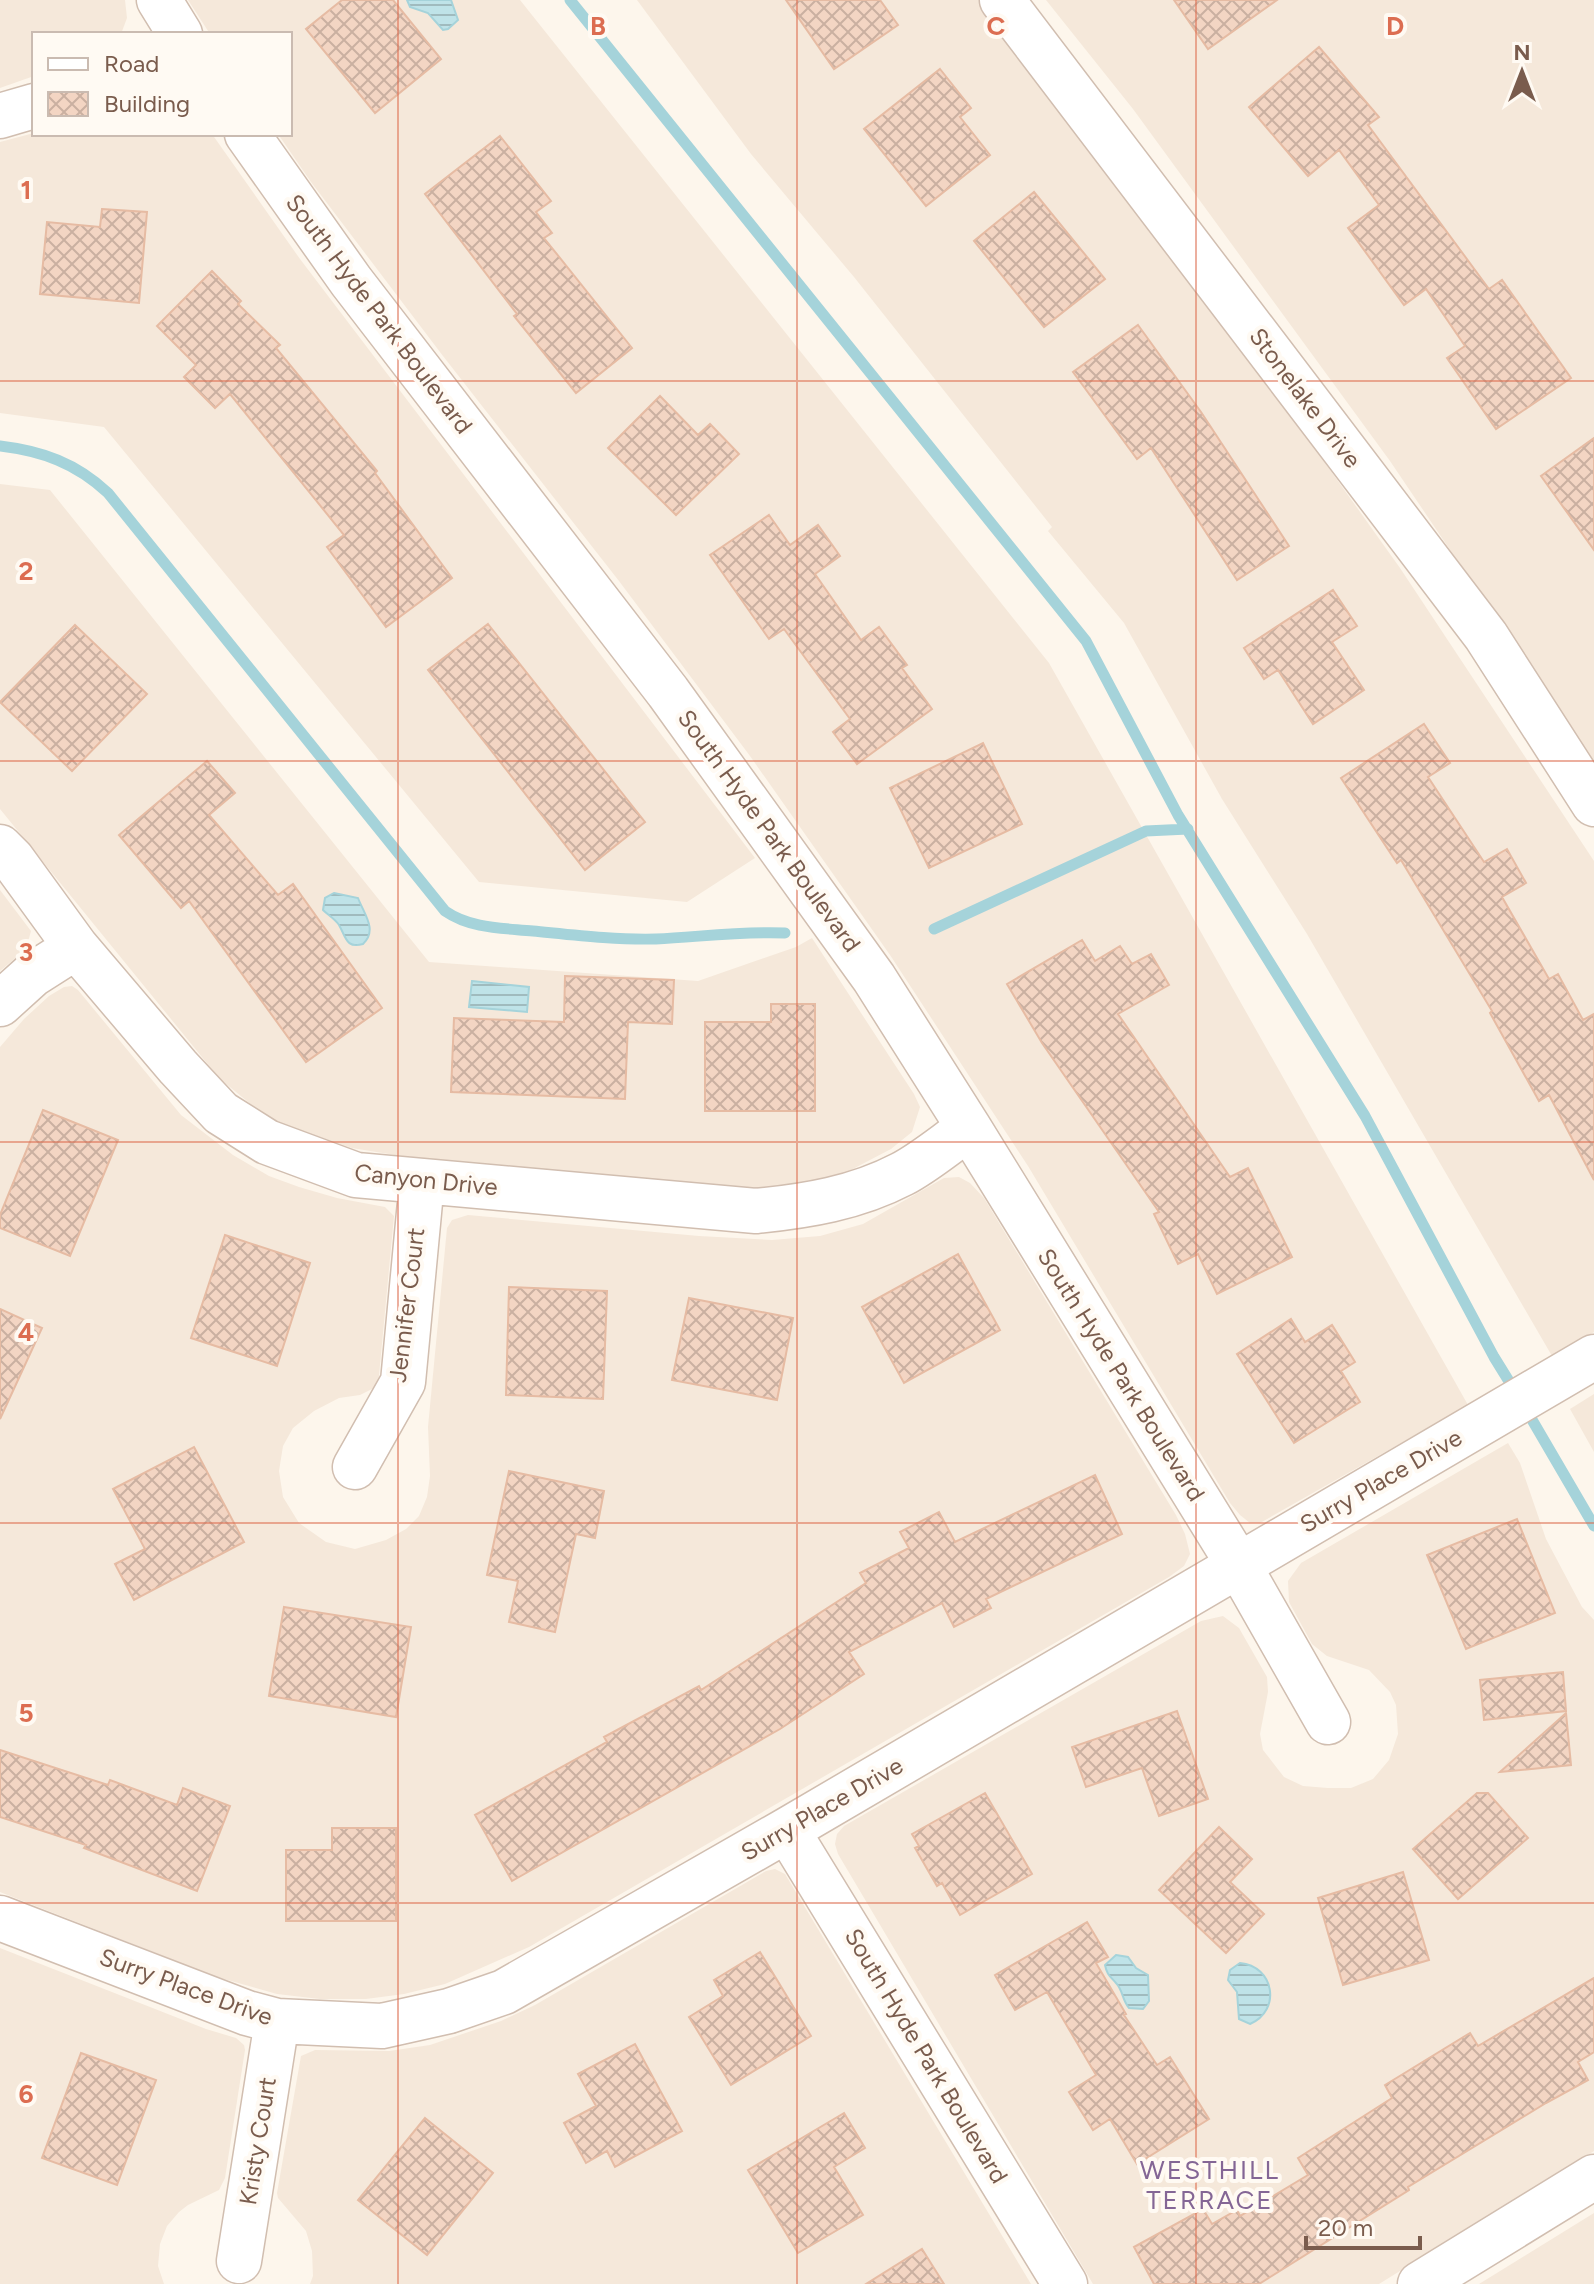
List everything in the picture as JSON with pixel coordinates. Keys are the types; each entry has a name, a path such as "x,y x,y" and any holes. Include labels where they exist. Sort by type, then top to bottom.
{"street":[{"name":"Stonelake Drive","path":"1002,0 1486,636 1594,804"},
{"path":"0,116 32,107"},
{"name":"South Hyde Park Boulevard","path":"248,136 351,281 619,627 874,978 1238,1564 1328,1722"},
{"name":"Canyon Drive","path":"0,847 76,947 221,1113 267,1142 356,1175 756,1211 807,1206 850,1196 903,1174 969,1128"},
{"path":"0,1004 32,975 76,947"},
{"name":"Jennifer Court","path":"355,1467 403,1382 422,1181"},
{"name":"Surry Place Drive","path":"0,1918 247,2013 277,2021 382,2026 449,2011 504,1992 787,1830 1594,1357"},
{"name":"South Hyde Park Boulevard","path":"787,1830 1065,2284"},
{"name":"Kristy Court","path":"239,2261 277,2021"},
{"path":"1420,2284 1594,2177"}],"shaded area":[{"path":"0,0 125,0 127,18 122,32 32,32 32,77 0,88"},
{"path":"188,0 520,0 1049,663 1468,1405 1260,1523 1250,1523 1240,1515 1028,1166 890,955 750,756 619,581 443,356 279,136 292,136 292,32 209,32"},
{"path":"637,0 980,0 1226,324 1400,568 1594,861 1594,1332 1552,1356 1307,934 1222,799 1124,623 1048,531 1052,527 854,277 751,154"},
{"path":"1046,0 1594,0 1594,763 1390,461 1133,109"},
{"path":"32,134 32,136 213,136 300,259 755,858 687,902 479,882 104,427 0,413 0,142"},
{"path":"0,484 50,490 429,962 698,981 796,947 812,938 914,1094 920,1107 912,1132 891,1149 847,1172 780,1188 735,1187 401,1156 352,1148 270,1120 219,1078 0,809"},
{"path":"0,890 31,931 26,949 0,971"},
{"path":"72,986 181,1115 233,1155 269,1176 337,1198 385,1207 394,1216 378,1386 360,1395 339,1398 314,1411 293,1428 283,1446 279,1471 283,1497 299,1523 326,1542 355,1549 386,1540 406,1529 419,1516 427,1497 430,1476 428,1427 447,1228 452,1220 468,1215 772,1240 820,1236 863,1224 944,1178 959,1177 970,1183 984,1198 1176,1515 1190,1554 1184,1566 529,1947 445,1984 366,1999 320,1999 277,1994 217,1977 0,1892 0,1047 49,996"},
{"path":"1594,1394 1594,1452 1570,1409"},
{"path":"1508,1443 1520,1463 1546,1539 1582,1607 1594,1620 1594,2151 1379,2284 1093,2284 838,1854 835,1844 837,1834 844,1826 1201,1621 1223,1616 1239,1628 1267,1677 1268,1692 1260,1734 1263,1750 1284,1777 1303,1786 1328,1788 1351,1788 1373,1779 1389,1760 1398,1734 1396,1705 1390,1692 1369,1670 1327,1656 1312,1644 1289,1602 1288,1581 1301,1563"},
{"path":"775,1869 785,1874 1031,2284 310,2284 313,2276 312,2251 306,2231 277,2193 301,2056 315,2050 389,2051 430,2045 501,2021 535,2005 766,1871"},
{"path":"0,1948 236,2038 244,2045 225,2178 219,2190 188,2205 167,2226 160,2244 158,2266 164,2284 0,2284"},
{"path":"1594,2213 1594,2284 1479,2284"}],"water":[{"path":"407,0 451,0 458,20 443,30 428,13 410,7"},
{"path":"334,893 358,898 370,928 363,944 350,943 337,923 323,910 325,898"},
{"path":"472,981 529,987 527,1012 469,1007"},
{"path":"1116,1955 1128,1957 1136,1968 1148,1975 1149,2001 1143,2009 1129,2008 1108,1973 1105,1965"},
{"path":"1240,1963 1260,1972 1270,1989 1267,2009 1250,2024 1239,2019 1237,1992 1228,1980 1230,1970"}],"building":[{"path":"342,0 393,0 441,59 375,113 306,29"},
{"path":"786,0 880,0 898,25 834,69"},
{"path":"1174,0 1277,0 1208,49"},
{"path":"1319,47 1379,117 1368,125 1489,289 1502,280 1571,378 1496,429 1447,358 1465,346 1426,289 1404,305 1348,228 1379,205 1339,150 1308,176 1249,107"},
{"path":"940,69 971,108 960,117 990,155 926,206 864,129"},
{"path":"500,136 551,201 536,212 552,233 544,238 632,348 576,393 514,316 517,314 425,194"},
{"path":"1034,192 1105,279 1044,327 974,241"},
{"path":"102,209 147,212 139,303 40,294 47,222 100,227"},
{"path":"212,271 241,301 238,304 280,345 276,348 377,471 375,473 452,578 386,627 327,547 344,535 230,394 215,408 184,377 196,365 157,326"},
{"path":"1138,325 1201,412 1289,546 1237,580 1151,448 1137,459 1073,372"},
{"path":"660,396 698,435 710,424 739,454 676,515 608,448"},
{"path":"1594,438 1594,550 1541,476"},
{"path":"769,515 790,545 818,525 840,556 815,574 861,640 879,627 907,665 902,668 932,709 857,764 833,732 850,719 784,629 769,639 710,555"},
{"path":"1333,590 1357,626 1332,642 1364,690 1313,724 1278,670 1264,679 1244,648"},
{"path":"488,624 645,822 585,870 428,670"},
{"path":"75,625 147,694 72,771 0,702"},
{"path":"1424,724 1450,763 1428,777 1484,862 1507,849 1526,883 1502,897 1549,979 1558,974 1583,1020 1594,1014 1594,1180 1549,1095 1539,1101 1490,1013 1492,1011 1401,860 1397,863 1341,778"},
{"path":"983,743 1022,824 929,868 890,788"},
{"path":"207,761 235,793 209,815 278,895 293,884 382,1008 306,1062 189,901 181,908 119,835"},
{"path":"1082,940 1095,961 1120,946 1132,964 1151,954 1169,985 1118,1014 1230,1177 1248,1168 1292,1257 1217,1294 1198,1254 1178,1264 1154,1214 1159,1212 1042,1043 1007,984"},
{"path":"565,976 674,980 672,1024 628,1022 625,1099 451,1092 454,1018 564,1022"},
{"path":"771,1004 815,1004 815,1111 705,1111 705,1022 771,1022"},
{"path":"43,1110 118,1140 70,1256 0,1228 0,1215"},
{"path":"225,1235 310,1263 277,1366 191,1338"},
{"path":"958,1254 1000,1330 904,1383 862,1307"},
{"path":"509,1287 607,1291 603,1399 506,1395"},
{"path":"689,1298 793,1318 777,1400 672,1380"},
{"path":"0,1309 42,1328 0,1419"},
{"path":"1291,1319 1305,1342 1332,1325 1355,1362 1341,1371 1360,1402 1294,1443 1237,1354"},
{"path":"194,1447 244,1542 134,1600 115,1564 145,1549 113,1489"},
{"path":"509,1471 604,1491 595,1538 576,1534 555,1632 509,1622 518,1581 487,1575"},
{"path":"1095,1475 1122,1534 986,1599 991,1608 954,1627 942,1603 849,1652 864,1674 780,1729 512,1881 475,1815 607,1742 604,1737 699,1686 701,1690 866,1583 860,1573 909,1548 900,1532 939,1512 955,1542"},
{"path":"1517,1519 1555,1613 1466,1649 1427,1555"},
{"path":"284,1607 411,1627 396,1717 269,1696"},
{"path":"1563,1672 1566,1711 1484,1720 1480,1680"},
{"path":"1177,1711 1208,1799 1159,1816 1142,1768 1086,1787 1072,1747"},
{"path":"1566,1713 1571,1765 1500,1772"},
{"path":"0,1750 108,1785 110,1780 177,1805 183,1788 230,1806 197,1891 84,1848 86,1845 0,1817"},
{"path":"985,1793 1032,1874 960,1915 942,1883 937,1886 915,1848 919,1846 912,1834"},
{"path":"1477,1793 1488,1793 1528,1838 1458,1899 1413,1849"},
{"path":"1219,1827 1252,1859 1230,1882 1264,1914 1226,1953 1159,1890"},
{"path":"332,1828 396,1828 396,1921 286,1921 286,1850 332,1850"},
{"path":"1403,1872 1429,1960 1343,1985 1318,1898"},
{"path":"1087,1922 1108,1957 1096,1963 1124,2015 1157,2065 1170,2057 1209,2119 1137,2164 1110,2119 1093,2130 1069,2092 1096,2075 1047,1992 1015,2010 995,1975"},
{"path":"760,1952 811,2036 731,2085 689,2017 723,1996 714,1980"},
{"path":"1594,1978 1594,2052 1578,2062 1588,2080 1408,2187 1409,2190 1259,2284 1154,2284 1134,2247 1203,2209 1212,2224 1237,2210 1240,2216 1308,2175 1298,2158 1392,2098 1385,2085 1470,2033 1478,2046"},
{"path":"635,2044 682,2131 615,2167 607,2151 586,2163 564,2123 596,2106 578,2074"},
{"path":"81,2053 156,2080 117,2185 42,2158"},
{"path":"844,2113 865,2148 834,2167 863,2215 798,2253 748,2170"},
{"path":"425,2118 493,2173 427,2255 358,2200"},
{"path":"922,2249 944,2284 866,2284"}],"waterway":[{"path":"570,0 1086,641 1178,815 1365,1116 1515,1391"},
{"path":"0,446 58,460 84,474 108,493 445,911 488,927 610,938 785,933"},
{"path":"934,929 1146,831 1188,829"},
{"path":"1524,1406 1594,1526"}],"district":[{"name":"WESTHILL TERRACE","path":"1210,2185"}]}
